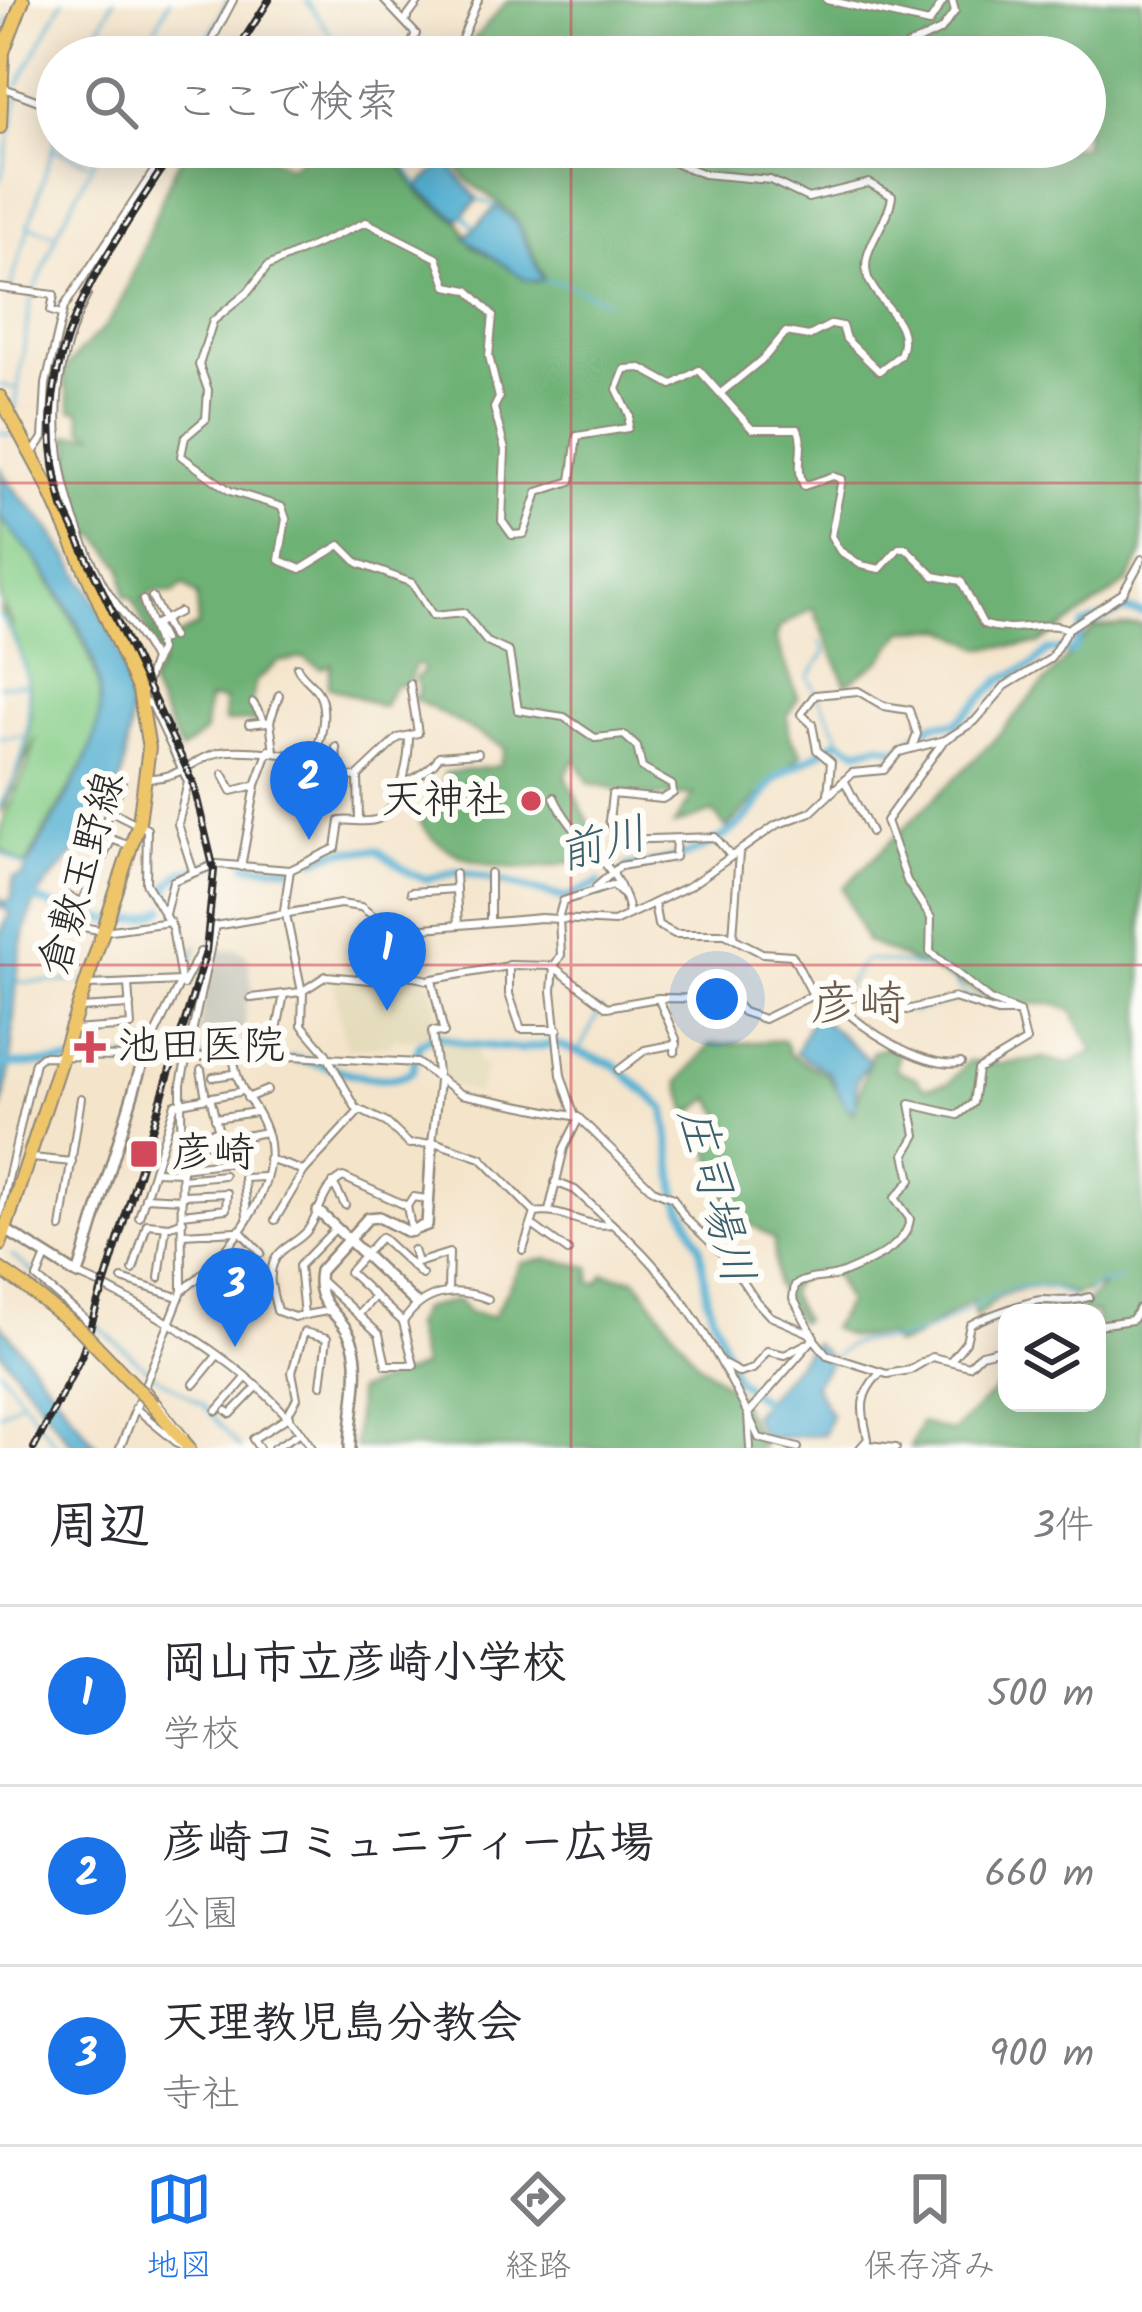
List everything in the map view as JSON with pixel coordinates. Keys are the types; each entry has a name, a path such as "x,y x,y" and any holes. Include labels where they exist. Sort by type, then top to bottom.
{"main road":[{"path":"0,128 7,37 23,0"},
{"name":"倉敷玉野線","path":"0,397 32,454 141,698 148,778 80,1008 0,1245"},
{"path":"0,1272 82,1331 184,1446"}],"street":[{"path":"214,36 233,0"},
{"path":"385,0 406,19 415,36"},
{"path":"406,19 420,0"},
{"path":"463,36 478,0"},
{"path":"827,0 929,23 948,0 955,11 949,22 928,36"},
{"path":"1,86 36,100"},
{"path":"32,454 43,438 46,384 62,314 156,168"},
{"path":"689,168 704,174 770,180 808,198 869,183 892,196 866,262 872,285 902,332 900,355 879,371 846,339 842,326 832,324 809,336 785,332 764,358 722,392"},
{"path":"618,840 609,821 612,794 662,799 673,793 671,785 642,769 637,747 624,735 595,738 564,717 518,710 509,652 487,641 464,613 433,616 412,583 358,563 340,545 302,568 279,560 286,519 283,507 230,491 181,456 185,437 202,425 208,409 199,365 213,321 248,292 268,266 355,225 379,226 437,258 447,286 468,290 493,315 489,356 499,398 494,409 508,490 502,521 519,536 524,534 538,492 572,481 577,436 614,434 630,424 617,389 625,369 641,368 672,385 698,370 759,433 790,425 798,429 803,446 798,473 804,486 833,476 842,479 831,536 850,558 880,569 898,548 906,548 934,576 961,581 983,624 1014,631 1053,625 1068,629"},
{"path":"6,288 54,295 51,311 62,314"},
{"path":"87,296 70,334 56,398 64,497 102,582 154,663"},
{"path":"1019,1012 990,1000 935,958 931,918 908,881 887,828 895,803 944,740 975,721 1004,686 1040,668 1068,629 1123,593 1142,559"},
{"path":"147,599 168,639"},
{"path":"159,622 179,612"},
{"path":"159,622 161,656 141,698 152,705 188,786 178,824 192,869"},
{"path":"148,778 172,779 220,752 272,751 310,758 317,752 323,720 321,698 297,667"},
{"path":"310,758 321,771 358,776 398,738 420,729 410,685"},
{"path":"827,794 832,764 812,724 801,714 819,694 858,691 884,706 909,710 914,743"},
{"path":"267,722 279,695"},
{"path":"241,865 256,785 272,751 267,722 253,703"},
{"path":"249,724 267,722"},
{"path":"165,914 173,881 192,869 216,864 291,868 336,848 342,819 382,817 401,782 409,737"},
{"path":"122,1445 146,1408 146,1388 180,1294 181,1102 215,926 284,910 350,904 376,920 458,925 558,919 614,922 736,856 776,826 818,807 856,772 884,770 914,743 944,740"},
{"path":"336,746 338,776"},
{"path":"401,782 409,783 439,756 478,753"},
{"path":"224,774 232,791 256,785"},
{"path":"358,776 359,820"},
{"path":"844,780 871,832"},
{"path":"122,784 99,835 131,846"},
{"path":"554,796 584,845 607,861 629,910"},
{"path":"111,811 147,829 146,883 165,914 181,984"},
{"path":"64,895 81,902 112,839"},
{"path":"676,839 675,857 613,874 563,901 558,919 562,955 554,967 561,1075 577,1117 652,1190 673,1198 770,1316 814,1338"},
{"path":"618,840 717,839 736,856"},
{"path":"607,861 618,840"},
{"path":"733,937 736,856"},
{"path":"291,868 284,910 303,992 302,1025 359,1110 387,1123 409,1144 431,1143 482,1158 536,1213 535,1227 523,1250"},
{"path":"455,874 458,925"},
{"path":"489,877 490,922"},
{"path":"596,886 613,885 629,910"},
{"path":"411,892 456,889"},
{"path":"654,903 658,925 666,932 708,931 733,937 762,953 792,956 813,994 835,1001 886,1041 938,1065 961,1063"},
{"path":"57,922 107,922 165,914"},
{"path":"376,920 381,944"},
{"path":"366,979 363,933 376,920"},
{"path":"78,1275 144,1057 200,952 210,954"},
{"path":"251,998 303,992 316,978 404,974 432,980 509,966 554,967 572,975 603,1006 658,998 731,999 743,1012 764,1019 813,994"},
{"path":"509,966 509,994 521,1029 558,1028"},
{"path":"412,1233 427,1225 430,1202 438,1082 431,1040 432,1030 443,1033 432,980"},
{"path":"88,982 181,984"},
{"path":"73,1030 130,1026 128,984"},
{"path":"835,1001 870,992 907,1010 954,998 997,1012 1019,1012"},
{"path":"272,1055 284,993"},
{"path":"619,1070 645,1050 676,1048 658,998"},
{"path":"80,1008 130,1005"},
{"path":"998,1350 981,1354 969,1366 932,1357 910,1370 879,1373 865,1364 833,1358 814,1338 793,1298 796,1285 846,1272 890,1250 907,1233 910,1219 896,1198 911,1180 905,1154 916,1135 908,1107 919,1102 950,1115 966,1110 973,1103 978,1070 1026,1041 1019,1012"},
{"path":"180,1294 247,1220 268,1159 266,1132 234,1074 233,1055"},
{"path":"186,1058 272,1055 412,1062 438,1082 474,1098 577,1117"},
{"path":"0,1214 31,1069 42,1056 63,1061 144,1057"},
{"path":"213,1077 234,1074"},
{"path":"187,1082 202,1075 227,1163"},
{"path":"139,1217 175,1104 267,1090"},
{"path":"61,1228 81,1098"},
{"path":"275,1220 304,1171 359,1110"},
{"path":"215,1118 256,1112"},
{"path":"549,1211 564,1148 577,1117"},
{"path":"188,1136 266,1132"},
{"path":"182,1148 220,1136"},
{"path":"32,1158 72,1162"},
{"path":"268,1159 304,1171"},
{"path":"182,1173 239,1161"},
{"path":"154,1171 224,1175"},
{"path":"247,1220 244,1178 263,1177"},
{"path":"327,1311 304,1315 277,1311 270,1282 272,1264 284,1248 303,1236 333,1183 343,1178 407,1206"},
{"path":"555,1182 590,1202 662,1272 723,1364 763,1442 781,1440 798,1448"},
{"path":"333,1183 345,1205"},
{"path":"133,1270 147,1225 166,1226 183,1218 224,1212 226,1193 145,1197"},
{"path":"412,1233 407,1206 413,1196 430,1202"},
{"path":"576,1219 590,1202"},
{"path":"318,1210 416,1303"},
{"path":"536,1213 549,1211 593,1227 612,1224"},
{"path":"350,1448 355,1356 350,1336 327,1311 318,1279 325,1262 374,1217 412,1233"},
{"path":"159,1278 166,1226"},
{"path":"535,1227 568,1251"},
{"path":"4,1228 78,1275 172,1322 289,1415 312,1448"},
{"path":"304,1315 298,1266 336,1228"},
{"path":"183,1234 237,1230 261,1253"},
{"path":"318,1279 379,1334 386,1365 413,1365 404,1322 349,1272 381,1237 422,1275"},
{"path":"394,1249 401,1242"},
{"path":"413,1250 414,1263"},
{"path":"414,1263 448,1253 448,1291"},
{"path":"209,1300 245,1255"},
{"path":"46,1256 37,1279 86,1325"},
{"path":"214,1260 244,1284"},
{"path":"122,1279 180,1294"},
{"path":"404,1322 416,1303 448,1291 488,1299"},
{"path":"218,1292 245,1308"},
{"path":"358,1315 375,1296"},
{"path":"952,1359 966,1342 970,1325 989,1312 1013,1312 1039,1300 1056,1304 1088,1297"},
{"path":"1106,1324 1132,1320 1139,1308"},
{"path":"259,1448 253,1438 289,1415 298,1398 292,1372 304,1332 327,1338 321,1385"},
{"path":"723,1364 740,1373 753,1369 767,1352 789,1354 814,1338"},
{"path":"750,1448 748,1414 814,1338"},
{"path":"194,1384 215,1358"},
{"path":"879,1373 862,1392 864,1447 896,1448"},
{"path":"246,1378 222,1411 231,1414 256,1388"},
{"path":"146,1388 182,1431 184,1446"},
{"path":"274,1448 301,1432"}],"shaded area":[{"path":"235,949 247,954 254,997 246,1001 245,1037 198,1034 214,951"},
{"path":"333,979 431,983 441,1031 410,1040 393,1039 392,1045 346,1048"},
{"path":"435,1038 478,1049 478,1064 486,1067 477,1093 441,1082"}],"green space":[{"path":"508,0 1142,0 1142,554 1127,583 1038,644 981,648 946,629 905,630 881,660 846,684 813,608 779,628 776,639 798,697 787,716 790,736 802,754 726,828 713,812 674,825 693,795 654,797 589,783 575,759 565,776 592,828 585,857 543,867 496,866 473,860 434,839 420,822 439,798 445,773 499,766 505,748 413,698 420,690 415,679 423,672 421,664 415,664 408,684 394,685 383,707 328,686 331,664 321,668 303,658 278,662 256,681 251,703 259,721 225,722 224,700 208,699 205,732 181,751 150,686 161,663 132,598 125,596 122,567 96,534 84,538 68,501 73,470 68,454 73,452 66,436 93,434 82,428 80,411 71,410 63,374 116,310 176,168 403,168 420,194 460,223 471,245 536,282 544,278 514,217 459,168 1106,168 1106,36 476,36","holes":["183,584 197,596 198,626 163,643 142,599 156,591 174,593"]},
{"path":"0,517 33,555 84,644 97,681 100,712 83,766 26,866 0,849 4,819 36,738 0,814 26,751 30,711 19,650 0,615 0,608 14,627 0,599"},
{"path":"1142,624 1142,1448 910,1448 921,1423 953,1432 998,1387 998,1412 1106,1412 1106,1304 1086,1304 1104,1285 1075,1295 1047,1288 1015,1291 975,1318 973,1301 894,1345 889,1336 849,1337 831,1328 847,1303 836,1277 816,1272 797,1281 789,1292 803,1320 798,1322 776,1285 774,1239 752,1225 733,1224 708,1145 725,1120 711,1098 689,1115 679,1082 710,1045 784,1040 790,1055 827,1075 853,1114 872,1052 888,1047 899,1051 896,1070 916,1078 924,1088 949,1083 968,1061 1002,1064 1043,1058 1068,1064 1094,1051 1072,1011 1058,1004 1016,1004 990,997 866,941 843,888 991,743 1094,627"},
{"path":"547,1259 590,1267 590,1282 598,1283 604,1274 636,1279 696,1361 736,1393 762,1448 355,1448 357,1391 422,1367 413,1326 421,1309 457,1300 469,1313 493,1317 521,1263"}],"water":[{"path":"438,168 452,168 478,200 459,219 417,188"},
{"path":"497,206 516,222 543,281 527,280 465,238"},
{"path":"0,469 51,531 98,606 121,660 130,716 119,782 32,908 19,958 10,1062 0,1113 0,934 10,912 0,906 0,898 5,903 12,898 13,878 22,877 87,757 98,726 100,693 92,658 73,616 41,565 0,515"},
{"path":"814,1012 870,1061 857,1079 855,1110 846,1108 830,1073 796,1053"},
{"path":"0,1323 98,1448 71,1444 0,1351"},
{"path":"814,1343 832,1360 814,1385 831,1415 824,1434 763,1439 752,1415"}],"waterway":[{"path":"44,36 63,0"},
{"path":"95,36 114,0"},
{"path":"151,36 170,0"},
{"path":"209,36 228,0"},
{"path":"306,0 331,36"},
{"path":"0,36 10,17"},
{"path":"17,87 36,51"},
{"path":"0,181 19,96"},
{"path":"10,289 47,168"},
{"path":"15,411 30,303 59,229 90,168"},
{"path":"407,168 418,186"},
{"path":"479,200 497,206"},
{"path":"463,214 474,227"},
{"path":"27,225 53,234"},
{"path":"544,280 570,285 608,302"},
{"path":"0,385 15,388"},
{"path":"0,433 11,435"},
{"name":"前川","path":"627,867 679,857 726,835 752,812 776,779 837,740 858,750 880,745 898,750 933,724 956,723 1002,679 1033,665 1048,650 1073,651 1083,625 1124,610 1142,613"},
{"path":"0,617 22,661 28,711 20,760 0,805"},
{"path":"821,642 826,652 808,677 841,739"},
{"path":"0,685 26,684"},
{"path":"0,738 22,736"},
{"name":"前川","path":"317,859 338,851 377,850 411,874 427,879 459,871 566,898 599,883"},
{"path":"0,852 30,870"},
{"name":"前川","path":"168,895 168,886 181,873 220,862"},
{"name":"前川","path":"247,865 292,868"},
{"name":"前川","path":"29,897 78,914 115,920 149,917 164,909"},
{"path":"187,972 197,946"},
{"path":"830,995 847,985 864,960 944,970 966,996 1004,1009"},
{"path":"90,981 176,978"},
{"path":"18,982 80,981"},
{"path":"812,999 815,1016"},
{"path":"911,1012 953,1001"},
{"path":"577,1054 601,1009"},
{"name":"庄司場川","path":"293,1059 370,1078 399,1077 412,1071 420,1043 436,1035 466,1044 521,1049 555,1044 615,1065 665,1109 677,1196 700,1246 707,1298 735,1378 765,1403"},
{"name":"庄司場川","path":"190,1061 218,1059"},
{"name":"庄司場川","path":"0,1065 137,1061"},
{"path":"12,1256 34,1273"},
{"path":"1088,1293 1096,1285 1123,1279"},
{"path":"835,1356 860,1341 896,1340 927,1331 1009,1290 1051,1288 1074,1298"},
{"path":"86,1316 147,1369"},
{"path":"0,1369 58,1448"},
{"path":"153,1374 203,1405 240,1448"},
{"path":"0,1414 22,1399"}],"railway":[{"path":"246,36 269,0"},
{"path":"101,1296 206,952 214,870 193,782 63,507 53,454 52,405 76,316 96,274 162,168"},
{"path":"34,1448 82,1355 104,1282"}],"place":[{"name":"天神社","path":"531,801"},
{"name":"彦崎コミュニティー広場","path":"309,840"},
{"name":"岡山市立彦崎小学校","path":"387,1011"},
{"name":"池田医院","path":"90,1047"},
{"name":"彦崎","path":"144,1154"},
{"name":"天理教児島分教会","path":"235,1347"}],"district":[{"name":"彦崎","path":"858,1006"}]}
